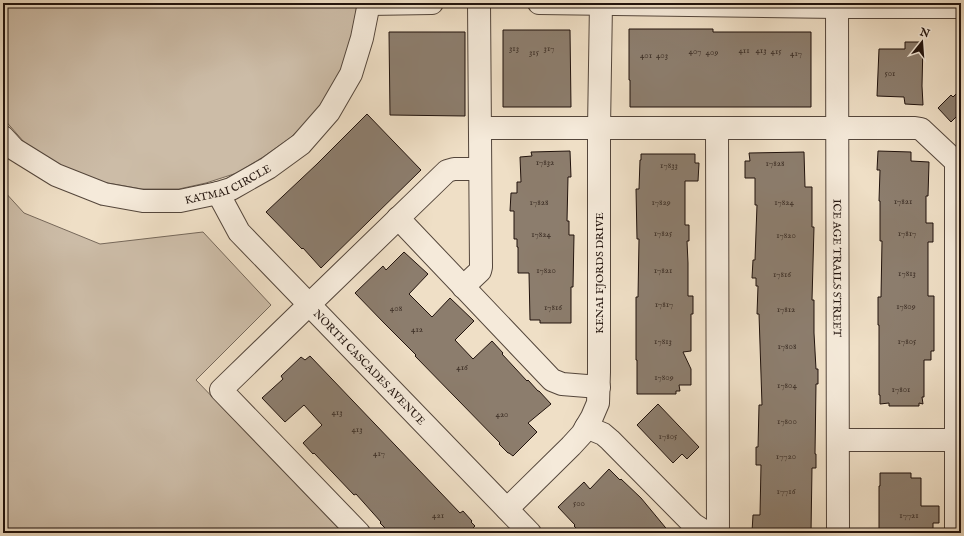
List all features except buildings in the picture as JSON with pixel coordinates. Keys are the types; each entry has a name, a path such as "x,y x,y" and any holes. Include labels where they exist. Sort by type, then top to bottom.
{"street":[{"path":"369,3 432,3"},
{"name":"KATMAI CIRCLE","path":"7,149 56,175 104,194 143,201 180,201 231,189 268,168 301,144 329,112 351,74 362,38 369,3"},
{"path":"463,287 480,271 481,267 479,3"},
{"path":"539,3 961,7"},
{"name":"KENAI FJORDS DRIVE","path":"507,509 572,446 582,434 598,403 601,3"},
{"name":"ICE AGE TRAILS STREET","path":"837,5 838,533"},
{"path":"480,128 921,129 954,160 956,164 959,440 956,533"},
{"path":"586,427 603,434 610,440 693,524 704,531 718,532 717,128"},
{"path":"359,533 221,390 447,171 480,169"},
{"name":"NORTH CASCADES AVENUE","path":"218,193 239,232 530,533"},
{"path":"398,218 552,380 562,384 599,387"},
{"path":"838,440 959,440"}],"shaded area":[{"path":"3,3 357,3 355,22 347,53 338,78 314,115 290,138 237,173 206,183 179,189 142,189 102,182 60,165 24,142 3,118"},
{"path":"3,190 24,213 100,244 203,232 271,305 196,380 343,533 9,533 3,527"}]}
